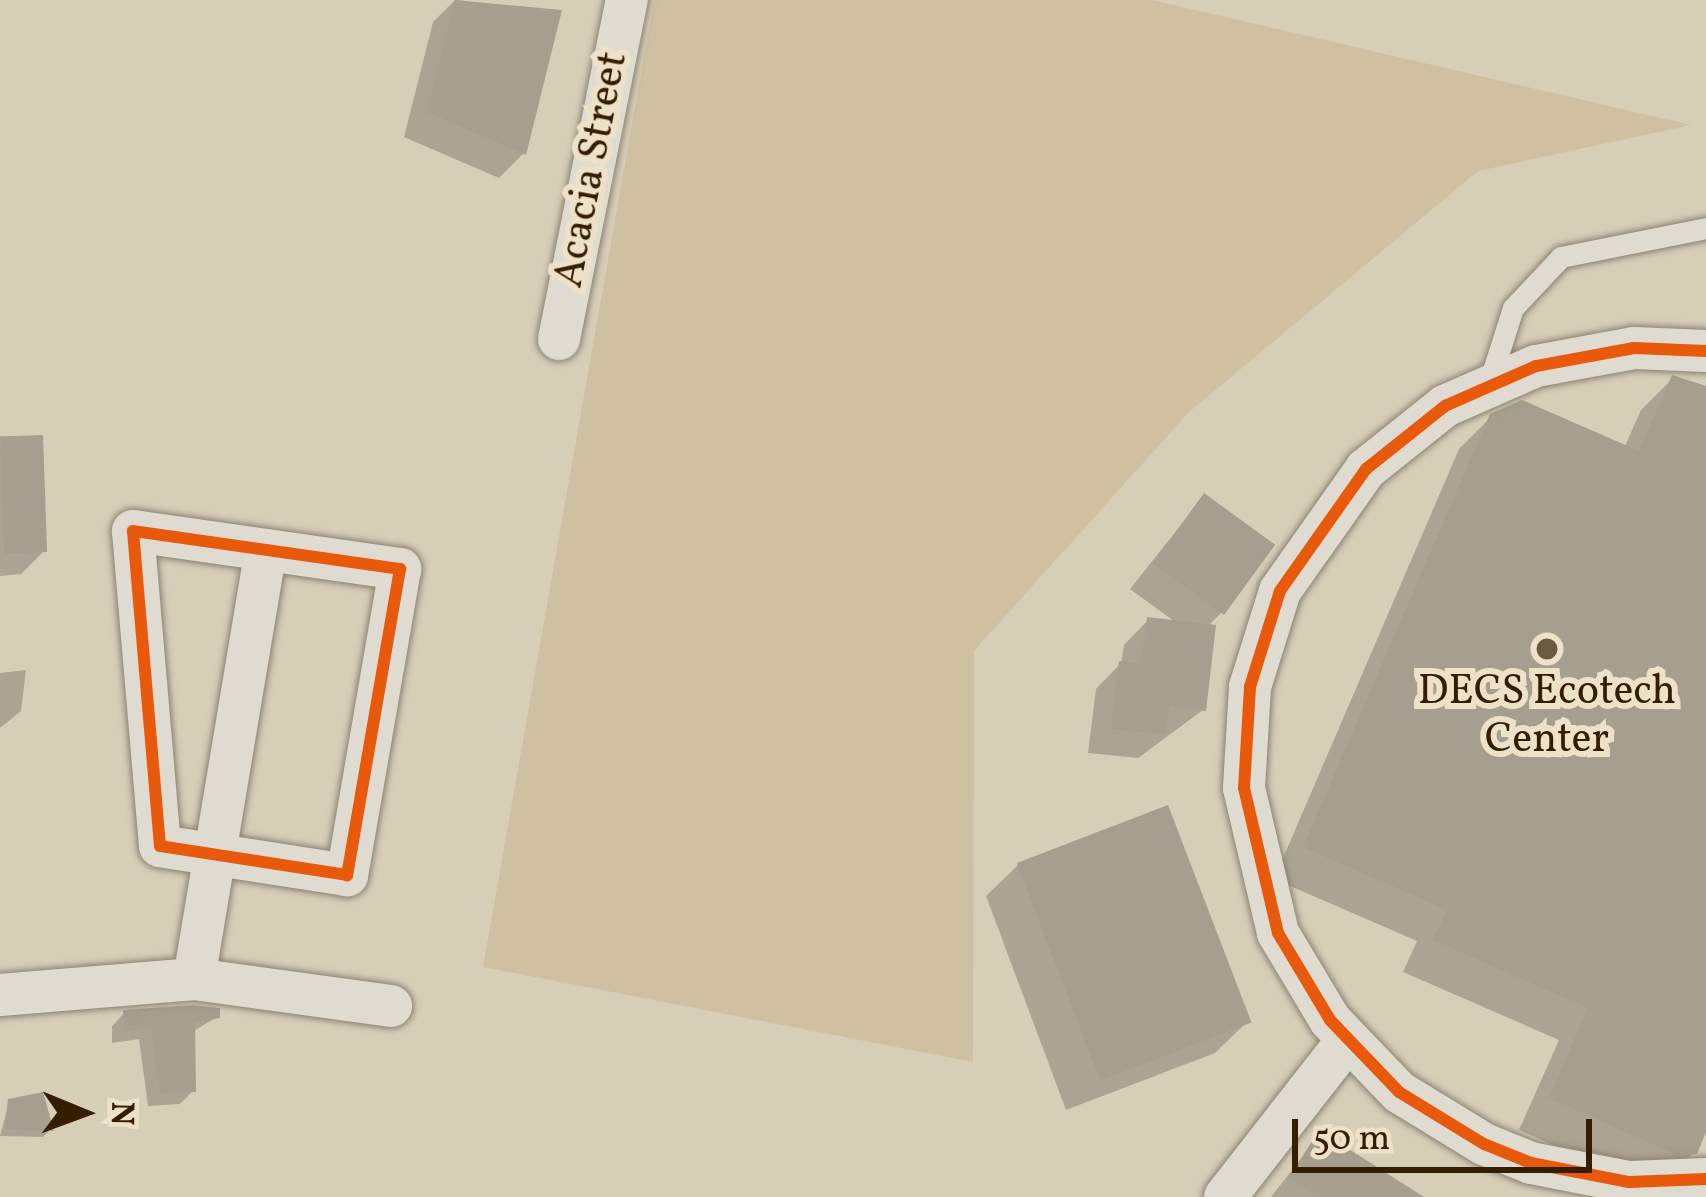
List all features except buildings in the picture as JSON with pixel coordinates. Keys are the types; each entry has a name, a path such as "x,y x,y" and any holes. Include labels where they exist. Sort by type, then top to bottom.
{"street":[{"name":"Acacia Street","path":"559,339 627,0"},
{"path":"1706,351 1584,354 1490,383 1403,435 1333,506 1280,591 1250,687 1244,788 1261,887 1301,978 1347,1041 1440,1121 1531,1163 1629,1181 1706,1179"},
{"path":"134,531 266,550 400,569 347,875 160,846 134,531"},
{"path":"194,979 266,550"},
{"path":"0,995 194,979 391,1006"},
{"path":"1225,1197 1347,1041"}],"lane":[{"path":"1490,383 1513,308 1561,257 1706,228"}],"shaded area":[{"path":"654,0 1152,0 1691,125 1478,171 1189,412 974,651 973,1062 483,967"}],"cycle path":[{"path":"1706,351 1634,348 1536,366 1445,406 1366,469 1280,591 1250,687 1244,788 1278,933 1330,1020 1399,1092 1484,1144 1531,1163 1629,1182 1706,1179"},
{"path":"133,531 400,569 347,875 160,846 133,531"}],"place":[{"name":"DECS Ecotech Center","path":"1547,649"}]}
